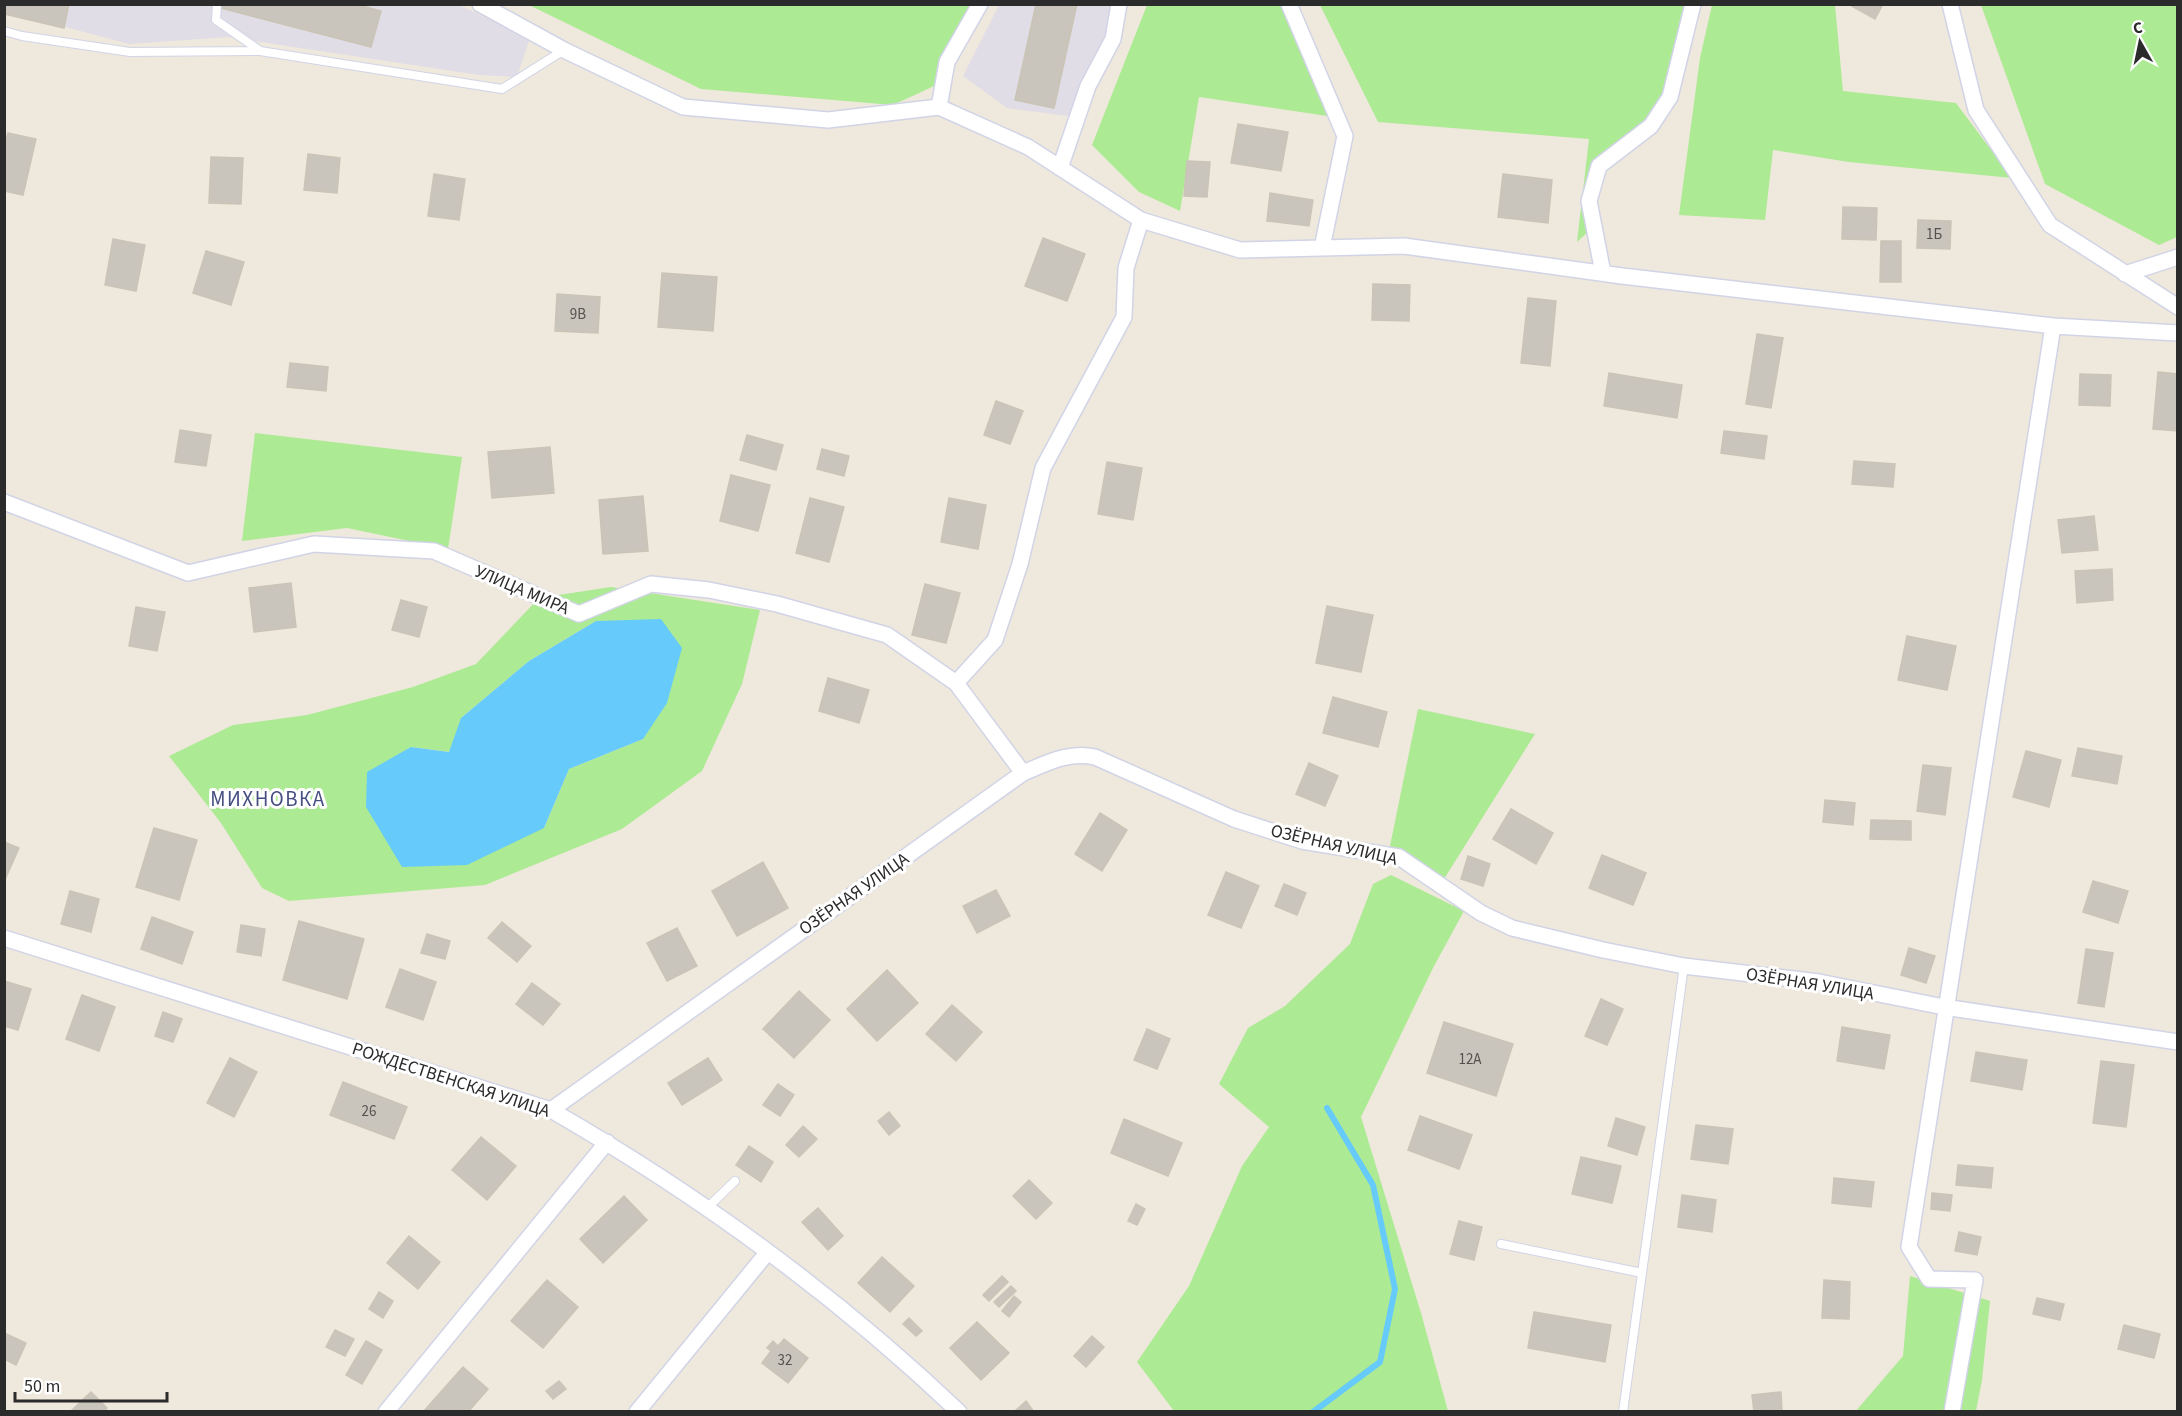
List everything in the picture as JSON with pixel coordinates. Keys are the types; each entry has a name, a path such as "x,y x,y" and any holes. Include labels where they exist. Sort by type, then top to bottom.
{"street":[{"path":"480,4 564,50 683,107 828,120 939,107 1028,147 1141,220 1240,250 1404,246 1603,273 2053,326 2178,333"},
{"path":"939,107 947,62 980,4"},
{"path":"1060,168 1088,86 1113,39 1119,4"},
{"path":"1289,4 1345,136 1322,248"},
{"path":"1603,273 1589,201 1599,166 1651,126 1670,97 1693,4"},
{"path":"1950,4 1976,110 2050,225 2178,307"},
{"path":"956,684 994,640 1020,564 1043,468 1124,316 1126,268 1141,220"},
{"path":"2125,274 2178,257"},
{"path":"1952,1412 1974,1280 1929,1279 1908,1247 2053,326"},
{"name":"УЛИЦА МИРА","path":"4,502 188,573 314,544 434,551 530,595 579,614 651,584 709,590 777,604 887,635 956,684 1023,774"},
{"name":"ОЗЁРНАЯ УЛИЦА","path":"551,1110 1023,774 1065,756 1078,753 1095,757 1243,822 1302,842 1400,857 1481,914 1512,928 1603,950 1684,966 1819,982 1944,1008 2178,1042"},
{"name":"РОЖДЕСТВЕНСКАЯ УЛИЦА","path":"4,938 551,1110 607,1142 768,1253 861,1325 959,1412"},
{"path":"388,1410 607,1142"},
{"path":"637,1412 768,1253"}],"lane":[{"path":"217,4 216,20 260,51"},
{"path":"4,31 22,36 130,52 260,51 502,89 564,50"},
{"path":"1623,1412 1684,966"},
{"path":"706,1209 735,1181"},
{"path":"1501,1244 1642,1273"}],"shaded area":[{"path":"4,5 459,5 530,38 517,77 479,75 228,37 129,44 5,11"},
{"path":"999,5 1123,5 1076,117 1007,108 963,76"}],"green space":[{"path":"529,5 977,5 945,81 893,105 701,89"},
{"path":"1147,5 1298,5 1341,118 1199,97 1180,211 1139,192 1092,145"},
{"path":"1320,5 1695,5 1677,96 1599,173 1594,226 1577,242 1589,139 1378,122"},
{"path":"1712,5 1835,5 1843,91 1956,103 2012,178 1849,162 1773,150 1765,220 1679,215 1700,58"},
{"path":"1981,5 2177,5 2177,237 2159,245 2045,184"},
{"path":"255,433 462,457 448,549 347,528 242,541"},
{"path":"611,587 760,610 742,684 702,771 622,829 485,885 289,901 262,888 221,823 169,756 233,725 307,715 413,687 476,664 539,598","holes":["596,621 643,739 569,769 544,828 411,747 450,752 462,717 529,661"]},
{"path":"1418,709 1535,734 1444,879 1390,846"},
{"path":"1391,875 1464,911 1433,968 1361,1117 1421,1313 1448,1411 1174,1411 1137,1362 1189,1286 1242,1166 1269,1127 1219,1084 1248,1028 1285,1006 1350,944 1373,884"},
{"path":"1910,1276 1990,1301 1982,1380 1976,1411 1855,1412 1903,1356"}],"water":[{"path":"661,619 682,648 667,703 643,739 569,769 544,828 467,865 402,867 366,807 367,772 411,747 449,752 461,718 529,661 596,621"}],"building":[{"path":"4,4 69,4 64,28 4,14"},
{"path":"218,4 355,4 381,11 371,47 217,7"},
{"path":"1036,4 1077,4 1054,108 1015,100"},
{"path":"1848,4 1883,4 1875,19"},
{"path":"1238,124 1288,132 1281,171 1231,163"},
{"path":"8,133 36,139 23,195 4,191 4,147"},
{"path":"308,154 340,158 337,193 304,190"},
{"path":"211,157 243,158 241,204 209,203"},
{"path":"1187,161 1210,162 1207,197 1184,196"},
{"path":"434,174 465,179 459,220 428,216"},
{"path":"1503,174 1552,180 1548,223 1498,217"},
{"path":"1270,193 1313,200 1309,226 1267,221"},
{"path":"1843,207 1877,208 1876,240 1842,239"},
{"path":"1918,220 1951,221 1950,249 1917,248"},
{"path":"1043,238 1085,254 1067,301 1025,286"},
{"path":"113,239 145,245 136,291 105,285"},
{"path":"1881,241 1901,241 1901,282 1880,282"},
{"path":"206,251 244,262 231,305 193,293"},
{"path":"662,273 717,277 713,331 658,327"},
{"path":"1373,284 1410,285 1409,321 1372,320"},
{"path":"557,294 600,297 598,333 555,331"},
{"path":"1528,298 1556,301 1550,366 1521,363"},
{"path":"1757,334 1783,338 1771,408 1746,404"},
{"path":"290,363 328,367 326,391 287,387"},
{"path":"2158,372 2178,374 2178,431 2153,429"},
{"path":"1609,373 1682,385 1677,418 1604,406"},
{"path":"2080,374 2111,375 2110,406 2079,405"},
{"path":"996,401 1023,411 1010,444 984,435"},
{"path":"180,430 211,435 206,466 175,462"},
{"path":"1724,431 1767,436 1764,459 1721,453"},
{"path":"747,435 783,445 776,470 740,460"},
{"path":"550,447 554,493 492,498 488,452"},
{"path":"822,449 849,456 844,476 817,469"},
{"path":"1854,461 1895,464 1893,487 1852,484"},
{"path":"1107,462 1142,468 1133,520 1098,514"},
{"path":"731,475 770,485 758,531 720,521"},
{"path":"643,496 648,551 603,554 599,500"},
{"path":"810,498 844,507 829,562 796,553"},
{"path":"949,498 986,505 978,549 941,542"},
{"path":"2094,516 2098,550 2062,553 2058,520"},
{"path":"2112,569 2113,600 2077,603 2075,571"},
{"path":"291,583 296,627 254,632 249,588"},
{"path":"925,584 960,593 946,643 912,635"},
{"path":"401,600 427,607 419,637 392,630"},
{"path":"1327,606 1373,615 1361,672 1316,663"},
{"path":"136,607 165,612 157,651 129,646"},
{"path":"1907,636 1956,646 1947,690 1898,680"},
{"path":"828,678 869,690 859,723 819,711"},
{"path":"1333,697 1387,712 1378,747 1323,733"},
{"path":"2078,748 2122,756 2117,784 2072,776"},
{"path":"2026,751 2061,760 2049,807 2013,797"},
{"path":"1309,763 1338,776 1325,806 1296,794"},
{"path":"1923,765 1951,768 1945,815 1917,811"},
{"path":"1825,800 1855,803 1853,825 1823,822"},
{"path":"1511,809 1553,833 1536,864 1493,839"},
{"path":"1100,813 1127,830 1102,871 1075,854"},
{"path":"1871,820 1911,821 1911,840 1870,839"},
{"path":"154,828 197,840 179,900 136,887"},
{"path":"4,842 19,848 4,882"},
{"path":"1602,855 1646,873 1633,905 1589,888"},
{"path":"1468,856 1490,864 1483,886 1461,879"},
{"path":"763,862 788,908 737,936 712,891"},
{"path":"1226,872 1259,886 1241,928 1208,915"},
{"path":"2093,881 2128,891 2118,923 2083,912"},
{"path":"1284,884 1306,893 1297,915 1275,906"},
{"path":"996,890 1010,916 977,933 963,906"},
{"path":"70,891 99,899 91,932 61,924"},
{"path":"152,917 193,932 182,964 141,949"},
{"path":"299,921 364,939 347,999 283,980"},
{"path":"502,922 531,946 517,962 488,938"},
{"path":"241,925 265,929 261,956 237,952"},
{"path":"677,928 697,966 667,981 647,943"},
{"path":"427,934 450,941 445,959 421,953"},
{"path":"1909,948 1935,956 1926,983 1901,975"},
{"path":"2086,949 2113,953 2104,1007 2078,1003"},
{"path":"400,969 436,982 423,1020 386,1007"},
{"path":"887,970 918,1003 877,1041 847,1009"},
{"path":"4,981 31,989 18,1030 4,1026"},
{"path":"532,983 560,1004 543,1025 516,1004"},
{"path":"799,991 830,1020 794,1058 763,1029"},
{"path":"82,995 115,1007 99,1051 66,1039"},
{"path":"1601,999 1623,1009 1607,1045 1585,1036"},
{"path":"952,1005 982,1032 956,1061 926,1034"},
{"path":"163,1012 182,1019 173,1042 155,1036"},
{"path":"1444,1022 1513,1044 1496,1096 1427,1073"},
{"path":"1842,1027 1890,1035 1884,1069 1837,1061"},
{"path":"1147,1029 1170,1039 1157,1069 1134,1060"},
{"path":"1976,1052 2027,1060 2022,1090 1971,1081"},
{"path":"230,1058 257,1072 234,1117 207,1103"},
{"path":"708,1058 722,1080 682,1105 668,1083"},
{"path":"2101,1061 2134,1065 2126,1127 2093,1123"},
{"path":"343,1082 407,1107 394,1139 330,1115"},
{"path":"778,1084 794,1095 780,1116 763,1105"},
{"path":"889,1112 900,1126 889,1135 878,1121"},
{"path":"1420,1116 1472,1135 1459,1169 1408,1150"},
{"path":"1616,1118 1645,1127 1637,1155 1608,1146"},
{"path":"1124,1119 1182,1143 1168,1176 1111,1153"},
{"path":"1696,1125 1733,1129 1728,1164 1691,1159"},
{"path":"803,1126 817,1139 799,1157 786,1145"},
{"path":"481,1137 516,1166 487,1200 452,1170"},
{"path":"749,1146 773,1162 761,1182 736,1165"},
{"path":"1581,1157 1621,1166 1612,1203 1572,1194"},
{"path":"1958,1165 1993,1168 1991,1188 1956,1185"},
{"path":"1834,1178 1874,1182 1871,1207 1832,1203"},
{"path":"1029,1180 1052,1203 1036,1219 1013,1196"},
{"path":"1932,1193 1952,1195 1950,1211 1931,1209"},
{"path":"1682,1195 1716,1200 1712,1232 1678,1227"},
{"path":"624,1196 647,1220 603,1263 580,1239"},
{"path":"1136,1204 1145,1209 1137,1225 1128,1221"},
{"path":"818,1208 843,1236 828,1250 802,1222"},
{"path":"1459,1221 1482,1227 1474,1260 1450,1254"},
{"path":"1959,1232 1981,1237 1977,1255 1955,1251"},
{"path":"409,1236 440,1262 418,1289 387,1263"},
{"path":"882,1257 914,1286 890,1312 858,1283"},
{"path":"1002,1276 1008,1282 989,1301 983,1295"},
{"path":"547,1280 578,1307 543,1348 511,1321"},
{"path":"1824,1280 1850,1282 1849,1319 1822,1318"},
{"path":"1011,1286 1016,1291 999,1307 994,1302"},
{"path":"379,1292 393,1301 383,1318 369,1309"},
{"path":"1014,1296 1021,1302 1009,1317 1002,1311"},
{"path":"2037,1298 2064,1304 2060,1320 2033,1314"},
{"path":"1534,1312 1611,1325 1605,1362 1528,1348"},
{"path":"909,1318 922,1331 916,1336 903,1324"},
{"path":"977,1322 1009,1353 981,1380 950,1348"},
{"path":"2124,1325 2160,1334 2154,1358 2118,1349"},
{"path":"335,1330 354,1339 345,1356 326,1347"},
{"path":"4,1333 26,1343 16,1365 4,1359"},
{"path":"1092,1336 1104,1347 1086,1367 1074,1356"},
{"path":"784,1339 808,1358 788,1383 762,1363 771,1351 767,1348 773,1341 778,1346"},
{"path":"366,1341 382,1350 362,1384 346,1375"},
{"path":"463,1367 488,1389 468,1412 423,1412"},
{"path":"559,1381 566,1389 553,1399 546,1391"},
{"path":"91,1392 107,1408 103,1412 70,1412"},
{"path":"1781,1392 1782,1412 1754,1412 1752,1395"},
{"path":"1026,1401 1034,1412 1014,1412"}],"waterway":[{"path":"1313,1412 1380,1362 1395,1289 1373,1185 1327,1108"}],"district":[{"name":"МИХНОВКА","path":"268,799"}]}
